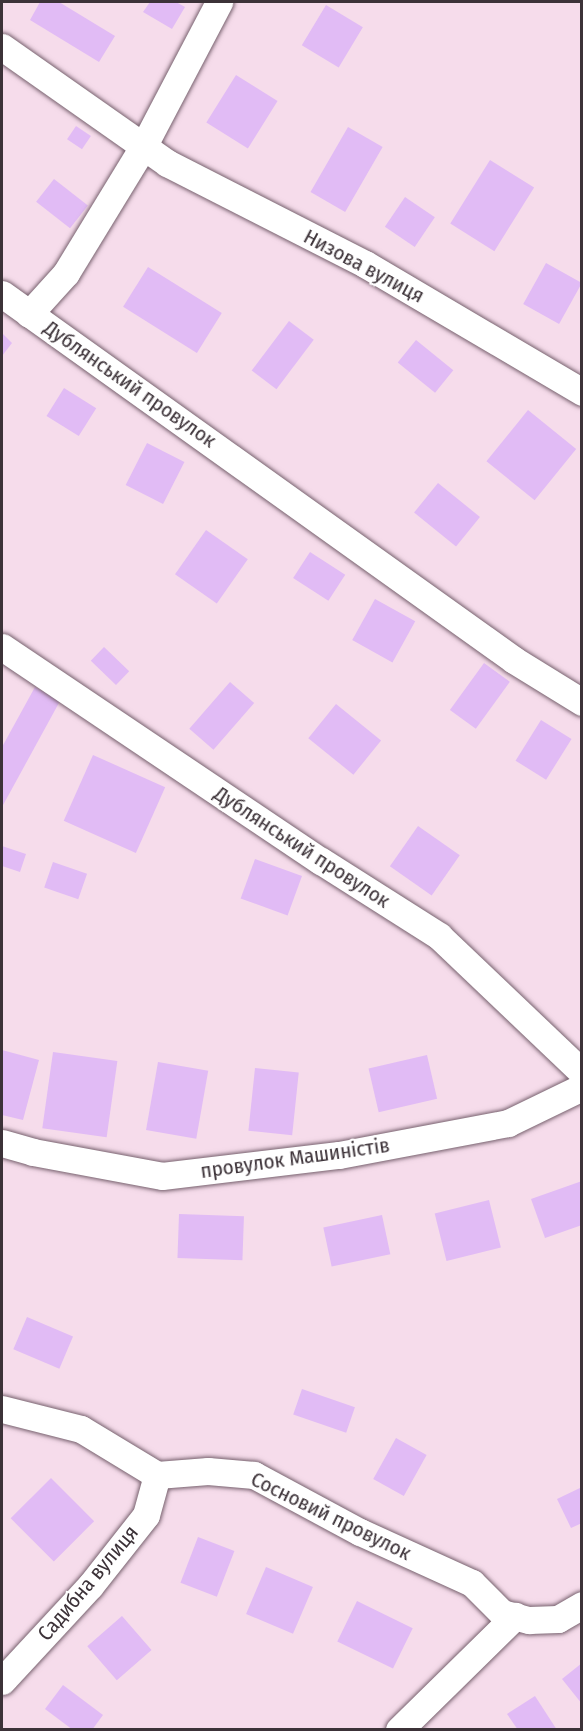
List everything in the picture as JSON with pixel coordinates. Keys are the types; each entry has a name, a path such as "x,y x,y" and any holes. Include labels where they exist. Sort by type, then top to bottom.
{"street":[{"path":"29,314 66,273 143,147 219,2"},
{"name":"Низова вулиця","path":"2,47 167,163 365,264 582,392"},
{"name":"Дублянський провулок","path":"2,294 514,660 582,702"},
{"name":"Дублянський провулок","path":"2,647 321,861 439,936 582,1072"},
{"name":"провулок Машиністів","path":"2,1143 33,1152 162,1176 339,1155 508,1123 582,1087"},
{"path":"2,1409 81,1429 157,1475"},
{"name":"Сосновий провулок","path":"157,1475 208,1471 254,1475 360,1532 472,1583 502,1613 515,1616"},
{"name":"Садибна вулиця","path":"2,1682 90,1586 146,1515 157,1475"},
{"path":"399,1730 515,1616 529,1620 558,1619 582,1605"}],"building":[{"path":"40,2 59,2 115,36 99,62 30,20"},
{"path":"150,2 176,2 185,7 172,29 143,12"},
{"path":"326,5 363,27 339,67 302,45"},
{"path":"236,75 278,101 248,148 206,122"},
{"path":"76,126 91,136 82,149 67,139"},
{"path":"348,127 383,147 345,212 310,192"},
{"path":"490,160 534,188 494,251 450,224"},
{"path":"54,179 88,205 70,228 36,202"},
{"path":"405,197 435,217 415,247 385,227"},
{"path":"546,263 582,283 559,324 523,304"},
{"path":"148,267 222,313 197,353 123,307"},
{"path":"289,321 314,340 276,389 252,371"},
{"path":"2,333 12,343 2,356"},
{"path":"416,340 453,370 435,393 398,363"},
{"path":"64,388 96,408 79,436 47,416"},
{"path":"528,410 576,449 535,500 486,461"},
{"path":"147,443 184,462 163,504 126,485"},
{"path":"438,483 480,517 456,547 414,513"},
{"path":"206,530 248,559 217,603 175,574"},
{"path":"310,552 345,575 328,601 293,578"},
{"path":"375,599 415,621 392,662 352,640"},
{"path":"104,647 129,671 116,685 91,661"},
{"path":"484,663 510,682 476,729 450,710"},
{"path":"230,682 254,703 213,750 189,729"},
{"path":"35,687 60,701 2,807 2,747"},
{"path":"336,704 381,741 353,775 308,738"},
{"path":"541,720 572,739 546,780 516,761"},
{"path":"93,755 165,787 136,853 64,821"},
{"path":"418,826 460,855 432,895 390,866"},
{"path":"2,846 26,854 20,872 2,866"},
{"path":"255,859 302,876 288,916 241,898"},
{"path":"53,862 87,874 78,899 44,888"},
{"path":"2,1050 39,1060 23,1120 2,1115"},
{"path":"53,1052 117,1061 107,1137 42,1128"},
{"path":"427,1055 437,1099 379,1112 369,1068"},
{"path":"158,1062 208,1071 196,1139 146,1130"},
{"path":"255,1068 299,1073 292,1135 248,1131"},
{"path":"582,1181 582,1225 545,1238 531,1199"},
{"path":"489,1200 501,1248 447,1261 435,1214"},
{"path":"179,1214 244,1216 242,1260 177,1258"},
{"path":"382,1215 390,1254 332,1267 323,1227"},
{"path":"27,1317 73,1337 59,1369 13,1349"},
{"path":"302,1389 355,1407 346,1433 293,1415"},
{"path":"396,1438 427,1455 404,1496 373,1479"},
{"path":"51,1478 94,1521 54,1561 11,1518"},
{"path":"582,1487 582,1523 571,1528 557,1499"},
{"path":"198,1537 234,1551 217,1597 180,1583"},
{"path":"266,1567 313,1587 293,1634 246,1614"},
{"path":"357,1601 413,1628 393,1669 337,1641"},
{"path":"122,1616 152,1650 117,1680 87,1646"},
{"path":"582,1663 582,1704 562,1679"},
{"path":"63,1685 103,1715 92,1730 73,1730 45,1709"},
{"path":"535,1696 557,1730 518,1730 507,1714"}]}
